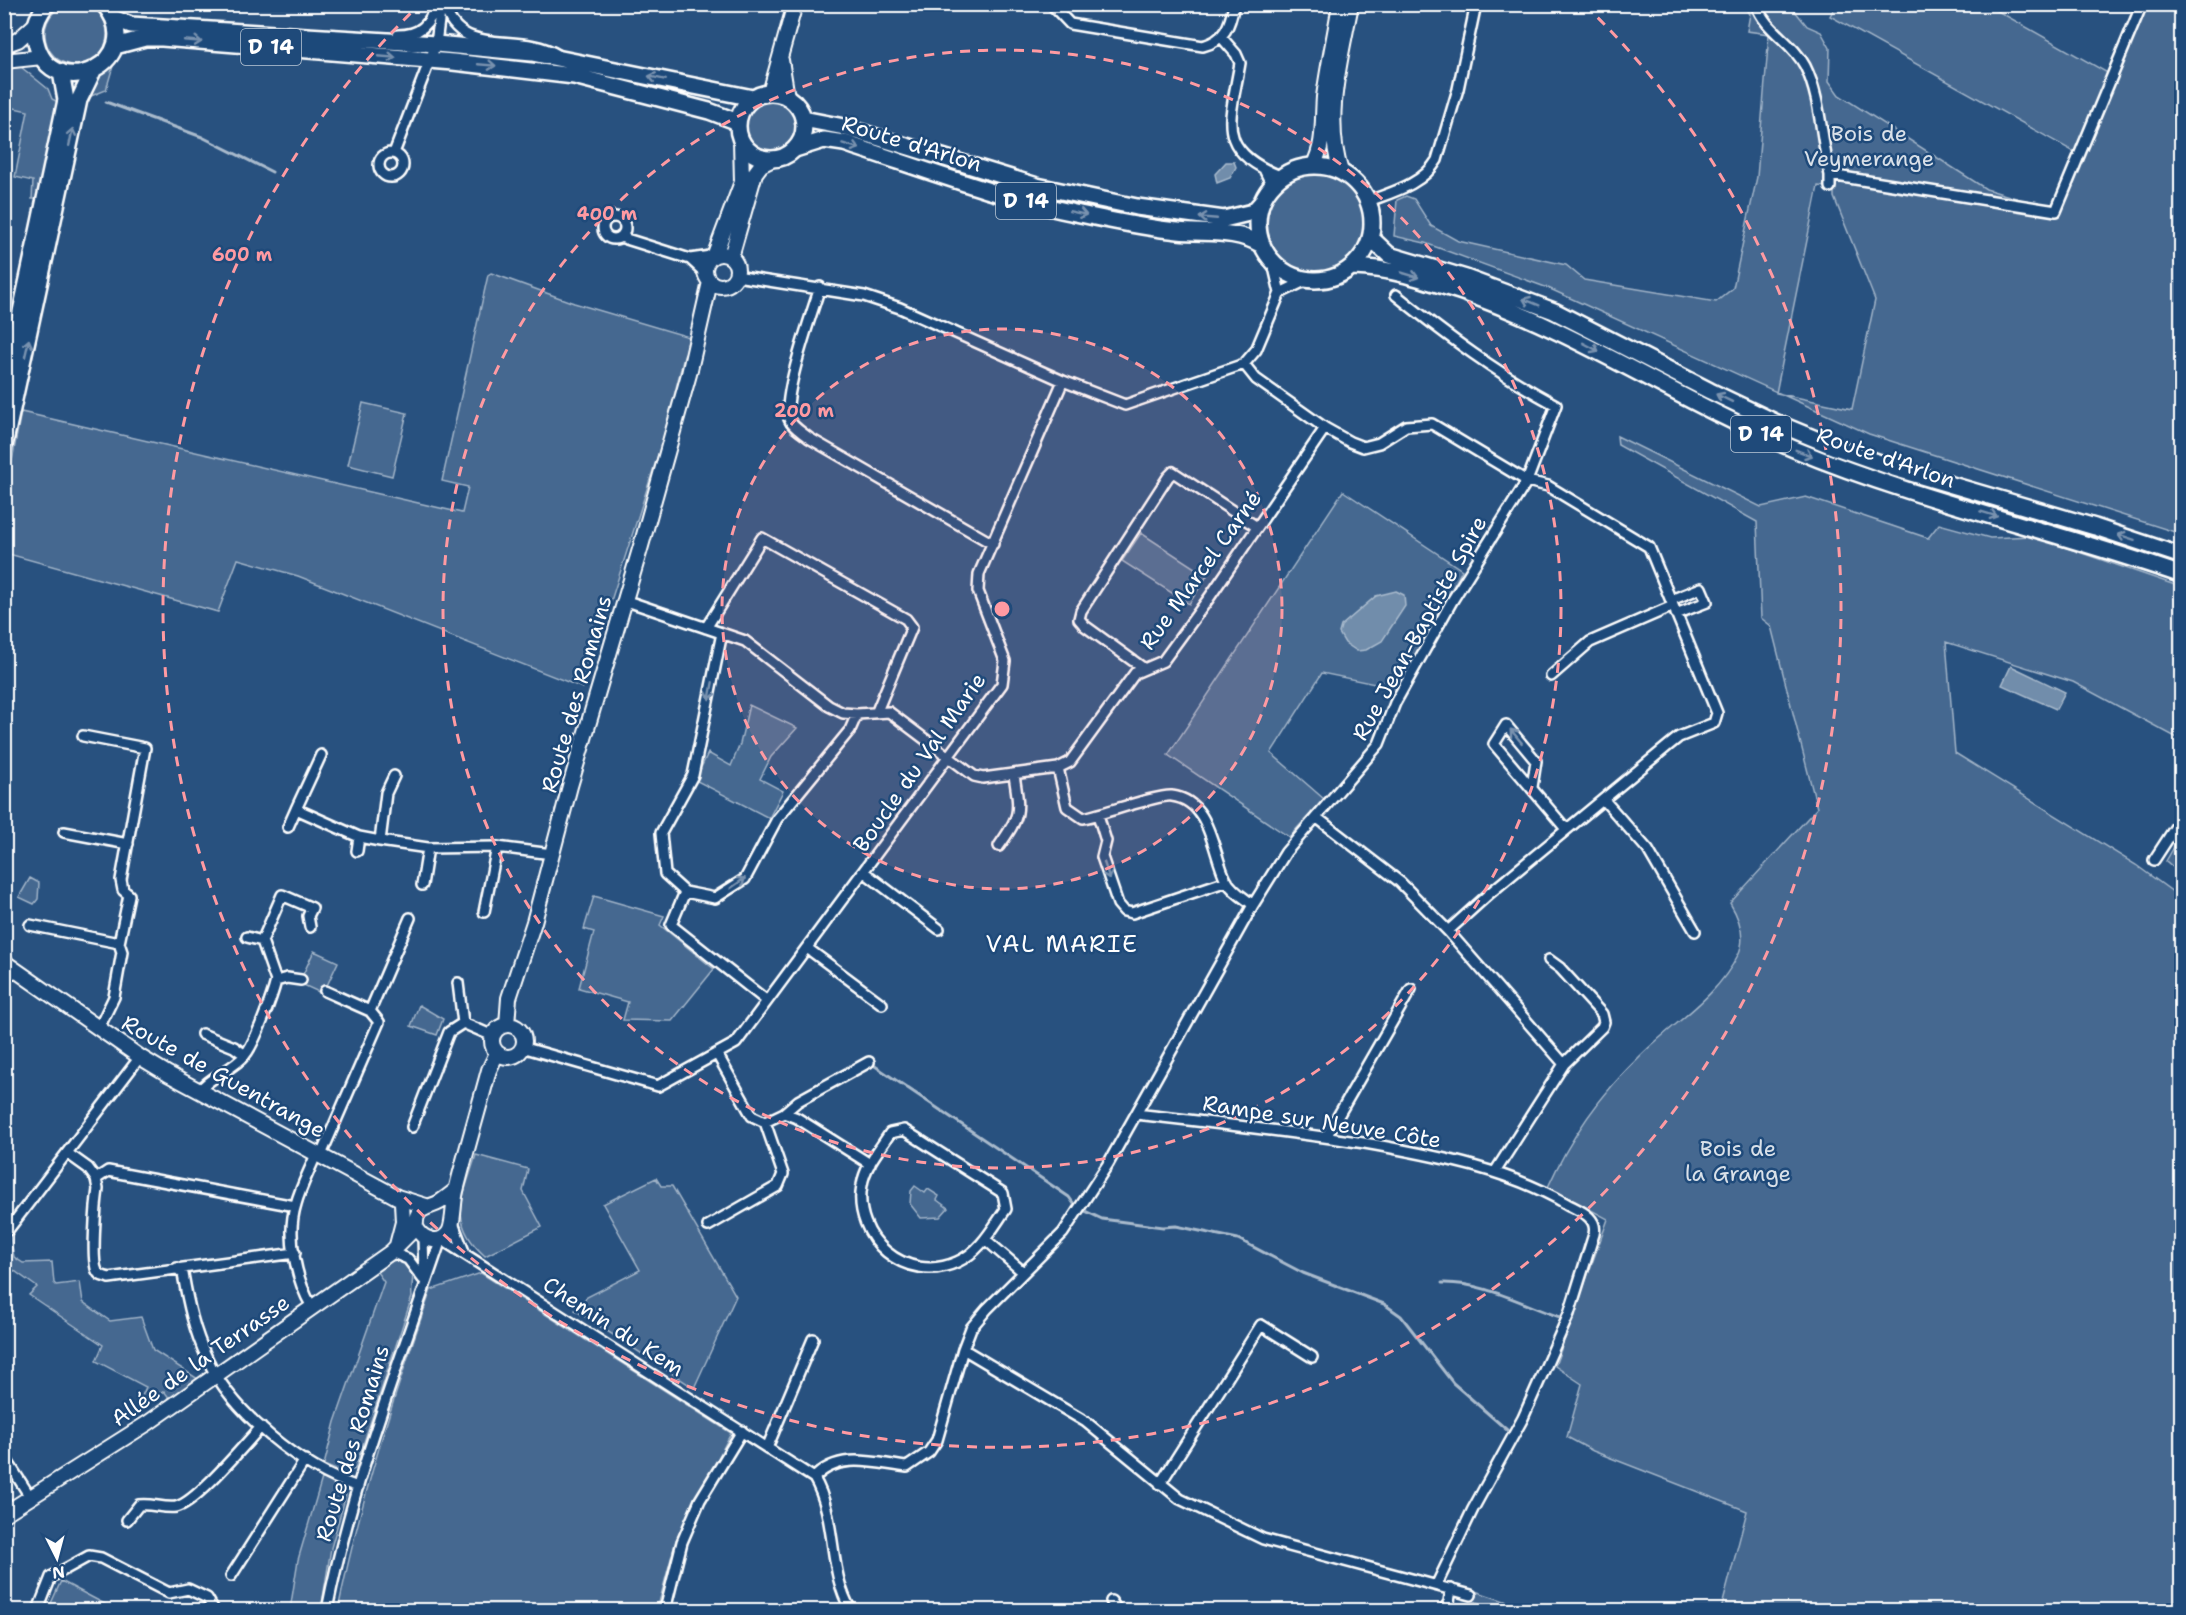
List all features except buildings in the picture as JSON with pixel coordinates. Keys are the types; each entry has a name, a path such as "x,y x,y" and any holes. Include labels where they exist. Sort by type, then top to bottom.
{"main road":[{"path":"47,4 36,24 36,44 42,57 61,72 77,75 93,71 106,61 115,46 117,32 113,18 104,4"},
{"name":"D 14","path":"113,18 130,25 436,44 562,57 753,98"},
{"name":"D 14","path":"115,46 134,40 162,38 429,60 574,76 709,111 738,122"},
{"path":"4,446 79,100 93,71"},
{"path":"4,392 66,100 61,72"},
{"path":"770,93 788,97 798,106 803,119 801,140 795,149 785,156 773,159 754,154 741,141 738,122 740,112 753,98 770,93"},
{"name":"Route d'Arlon","path":"803,119 844,128 1037,186 1137,207 1224,219 1253,212 1262,202"},
{"name":"Route d'Arlon","path":"795,149 824,140 844,143 1005,195 1073,213 1178,231 1229,232 1246,236 1262,245"},
{"path":"1313,166 1341,171 1359,186 1369,201 1373,219 1371,238 1364,254 1353,267 1330,279 1307,280 1291,275 1274,263 1262,245 1258,224 1262,202 1277,181 1293,170 1313,166"},
{"name":"Route d'Arlon","path":"1371,238 1389,255 1466,278 1554,311 1710,391 1777,423 1835,447 1894,468 2095,527 2181,556"},
{"name":"Route d'Arlon","path":"1353,267 1395,271 1518,313 1580,341 1730,420 1794,449 1868,477 2181,574"}],"street":[{"path":"333,37 415,33 430,22 435,4"},
{"path":"394,153 436,44 443,4"},
{"path":"443,4 453,26 464,35 543,46 562,57"},
{"path":"770,93 795,4"},
{"path":"1051,4 1070,24 1203,46 1222,38 1227,30 1234,4"},
{"path":"1313,166 1321,146 1324,98 1340,4"},
{"path":"1341,171 1332,139 1335,98 1351,4"},
{"path":"1369,201 1414,182 1432,168 1437,160 1458,89 1476,4"},
{"path":"1756,4 1765,24 1790,46 1804,64 1812,83 1830,175 1830,187"},
{"path":"1830,175 2056,211 2142,4"},
{"path":"4,45 18,40 36,24"},
{"path":"1222,38 1236,54 1240,63 1229,130 1233,144 1277,181"},
{"path":"4,61 42,57"},
{"path":"781,58 788,97"},
{"name":"Route des Romains","path":"688,374 707,277 704,266 713,255 742,182 741,141"},
{"path":"731,257 754,173 761,165 773,159"},
{"path":"620,237 690,259 713,255 731,257 737,265 731,281"},
{"path":"690,259 715,285 731,281 820,287 864,296 900,308 1063,381 1125,405 1244,364 1256,350 1280,292 1274,263"},
{"path":"1280,292 1307,280"},
{"name":"Route des Romains","path":"507,1025 509,998 688,374 710,314 731,281"},
{"path":"820,287 789,397 788,413 793,426 809,438 993,544"},
{"name":"Rue Jean-Baptiste Spire","path":"814,1478 837,1461 870,1461 907,1467 929,1452 942,1427 971,1328 1063,1233 1108,1164 1253,905 1286,852 1379,744 1395,703 1421,656 1469,572 1527,481 1556,405 1492,367 1396,295"},
{"path":"1244,364 1256,379 1325,428 1364,447 1378,443 1406,426 1420,423 1432,424 1527,481 1548,486 1649,547 1716,718 1714,723 1679,737 1566,829 1448,932"},
{"name":"Boucle du Val Marie","path":"522,1047 658,1086 735,1043 1002,684 1005,661 978,591 979,574 1063,381"},
{"name":"Rue Marcel Carné","path":"1059,768 1070,762 1135,673 1163,661 1325,428"},
{"path":"1143,668 1085,626 1079,619 1081,611 1168,477 1173,472 1257,527"},
{"path":"706,628 762,538 906,618 912,627 877,711"},
{"path":"624,600 745,641 830,706 843,712 857,714 889,712 974,776 983,778 1059,768 1067,807 1083,818 1171,795 1192,804 1205,820 1227,881 1235,891 1253,905"},
{"path":"1551,676 1590,642 1673,607"},
{"path":"722,633 693,775 661,833 665,874 685,892 715,898 745,879 777,819 850,730 857,714"},
{"path":"1532,787 1536,761 1506,725 1494,744 1566,829"},
{"path":"83,736 145,748 121,880 123,890 129,895 119,943 122,952 114,997 99,1028"},
{"path":"288,827 321,755"},
{"path":"999,846 1017,819 1019,804 1014,775"},
{"path":"380,841 386,793 394,776"},
{"path":"1604,800 1648,850 1695,931"},
{"path":"296,809 358,837 380,841 428,848 497,847 552,854"},
{"path":"1098,815 1106,841 1102,857 1118,904 1124,911 1132,913 1227,881"},
{"path":"1316,817 1400,882 1448,932 1564,1064"},
{"path":"2154,860 2181,817"},
{"path":"64,832 128,844"},
{"path":"357,851 358,837"},
{"path":"484,912 497,847"},
{"path":"422,885 428,848"},
{"path":"864,872 939,929"},
{"path":"200,1090 244,1055 272,996 276,981 262,941 280,892 312,908 308,916 310,927"},
{"path":"685,892 671,925 767,1001"},
{"path":"370,1011 410,918"},
{"path":"30,925 119,943"},
{"path":"248,937 262,941"},
{"path":"807,948 882,1004"},
{"path":"1495,1172 1564,1064 1602,1027 1604,1022 1602,1014 1560,968 1549,960"},
{"name":"Route de Guentrange","path":"4,962 140,1057 400,1200 431,1205"},
{"path":"276,981 287,978 301,980"},
{"path":"459,983 463,1023"},
{"path":"1326,1137 1411,989"},
{"path":"312,1307 299,1280 293,1228 295,1206 379,1022 370,1011 325,991"},
{"path":"463,1023 493,1036"},
{"path":"412,1127 449,1032 463,1023"},
{"path":"507,1025 520,1032 522,1047 511,1056 497,1053 492,1045 493,1036 498,1028 507,1025"},
{"path":"202,1034 244,1055"},
{"name":"Route des Romains","path":"327,1611 358,1487 383,1401 423,1284 441,1239 450,1230 456,1190 489,1070 497,1053"},
{"path":"708,1226 778,1186 783,1174 765,1122 752,1116 717,1054"},
{"path":"8,1230 140,1057"},
{"path":"765,1122 869,1062"},
{"path":"784,1113 797,1118 870,1164"},
{"name":"Rampe sur Neuve Côte","path":"1136,1114 1326,1137 1417,1152 1495,1172 1564,1201 1594,1220 1596,1226 1569,1314 1523,1418 1473,1509 1437,1584"},
{"path":"904,1130 1003,1193 1005,1209 985,1239 968,1256 947,1265 916,1266 900,1262 883,1251 873,1239 863,1219 861,1185 870,1164 890,1132 904,1130"},
{"path":"67,1153 88,1168 96,1179 98,1189 95,1258 99,1275 109,1278 295,1252"},
{"path":"96,1179 108,1171 295,1206"},
{"path":"441,1239 431,1240 418,1228 418,1212 456,1190"},
{"path":"400,1200 403,1222 394,1249 408,1258 423,1284"},
{"name":"Route de Guentrange","path":"400,1200 418,1228"},
{"path":"431,1205 452,1218 465,1254"},
{"name":"Route des Romains","path":"418,1228 423,1284"},
{"name":"Allée de la Terrasse","path":"4,1514 148,1423 394,1249 418,1228"},
{"name":"Chemin du Kem","path":"441,1239 814,1478"},
{"path":"985,1239 1023,1272"},
{"path":"177,1268 183,1274 195,1328 216,1375 261,1427 305,1460 358,1487"},
{"path":"1160,1485 1260,1325 1312,1357"},
{"path":"767,1448 813,1339"},
{"path":"963,1349 1086,1422 1160,1485 1180,1499 1263,1539 1471,1595"},
{"path":"127,1520 139,1505 150,1503 173,1508 191,1500 261,1427"},
{"path":"665,1611 682,1542 700,1500 742,1431"},
{"path":"4,1456 31,1498"},
{"path":"231,1576 305,1460"},
{"path":"814,1478 822,1492 826,1508 840,1592 851,1611"},
{"path":"38,1611 51,1577 89,1556 100,1558 169,1593 189,1589 207,1598 214,1611"},
{"path":"1444,1611 1449,1602 1451,1589"},
{"path":"1111,1601 1117,1611"}],"green space":[{"path":"76,3 98,12 107,34 98,56 76,65 54,56 45,34 54,12"},
{"name":"Bois de Veymerange","path":"1744,4 1797,5 1795,11 1807,26 1821,32 1830,48 1829,81 1839,95 1986,189 2056,210 2078,154 1830,16 1836,5 1987,5 2111,75 2142,5 2181,5 2181,534 1869,434 1781,394 1852,409 1875,300 1834,197 1834,188 1818,186 1776,392 1548,288 1425,243 1394,236 1397,200 1406,196 1414,199 1431,226 1458,241 1566,265 1584,280 1716,302 1733,288 1757,177 1769,34 1747,31 1750,14"},
{"path":"113,66 106,90 86,98 94,80"},
{"path":"21,67 48,89 52,99 58,102 40,199 32,199 33,181 15,177 28,111 5,106 5,69"},
{"path":"764,98 774,98 784,102 792,110 796,125 792,140 784,148 774,152 764,152 754,148 746,140 742,130 742,120 746,110 754,102"},
{"path":"1317,173 1336,177 1353,187 1363,204 1367,223 1363,242 1353,259 1336,269 1317,273 1298,269 1281,259 1271,242 1267,223 1271,204 1281,187 1298,177"},
{"path":"491,273 574,303 689,337 663,439 583,688 298,576 238,559 218,612 5,553 5,499 21,412 462,513 468,487 442,481 488,275"},
{"path":"363,403 407,413 392,476 348,465"},
{"name":"Bois de la Grange","path":"1617,436 1761,507 1806,497 1928,538 1939,524 1990,538 2032,536 2181,587 2181,740 2073,682 1946,642 1955,753 2136,865 2181,898 2181,1610 1721,1610 1747,1511 1593,1451 1567,1437 1582,1384 1555,1366 1608,1219 1548,1187 1576,1134 1612,1086 1653,1044 1694,1009 1729,971 1738,955 1742,941 1739,921 1730,903 1817,808 1771,626 1761,618 1757,522 1618,445"},
{"path":"1343,491 1462,570 1399,689 1322,673 1271,753 1324,799 1289,837 1168,755"},
{"path":"1141,533 1207,576 1189,604 1122,561"},
{"path":"749,705 797,728 771,757 760,779 783,791 769,818 695,780 708,753 731,766 740,744"},
{"path":"2181,835 2182,874 2166,861"},
{"path":"30,878 39,883 38,899 34,904 19,897"},
{"path":"594,896 664,916 660,925 714,969 672,1021 623,1020 628,1002 579,988 594,932 584,929"},
{"path":"314,951 338,962 323,994 299,983"},
{"path":"419,1005 443,1019 437,1035 411,1026"},
{"path":"476,1155 528,1169 523,1191 542,1227 485,1256 473,1244 466,1232 461,1209"},
{"path":"656,1178 661,1186 672,1186 736,1296 694,1388 575,1310 587,1297 640,1270 603,1204"},
{"path":"915,1186 925,1193 928,1189 939,1196 937,1200 948,1208 940,1217 921,1218 910,1204 911,1191"},
{"path":"4,1233 10,1236 14,1257 23,1263 52,1262 54,1283 56,1285 80,1282 83,1302 110,1321 141,1317 153,1350 198,1379 170,1399 164,1391 135,1411 146,1387 96,1361 103,1345 29,1295 37,1287 5,1264"},
{"path":"403,1259 411,1269 413,1277 412,1297 355,1469 345,1474 324,1465 335,1422 384,1282 377,1272 392,1261"},
{"path":"481,1273 731,1433 676,1540 657,1610 338,1610 379,1448 431,1290"},
{"path":"322,1478 344,1489 346,1495 331,1548 321,1610 290,1610 298,1560"},
{"path":"61,1581 116,1610 48,1610"},
{"path":"1469,1589 1531,1610 1501,1610 1463,1598"}],"shaded area":[{"path":"1226,162 1234,162 1236,167 1230,178 1217,183 1215,174"},
{"path":"1396,591 1404,595 1405,606 1382,641 1366,650 1357,651 1345,643 1339,633 1341,626 1376,596"},
{"path":"2011,666 2065,692 2056,709 2002,685"}],"waterway":[{"path":"106,102 202,137 272,172"},
{"path":"872,1064 1069,1197 1074,1204"},
{"path":"1085,1211 1102,1219 1163,1227 1176,1226 1238,1239 1303,1273 1384,1304 1401,1316 1453,1383 1507,1430"},
{"path":"1442,1283 1488,1290 1560,1317"}],"district":[{"name":"VAL MARIE","path":"1062,944"}]}
